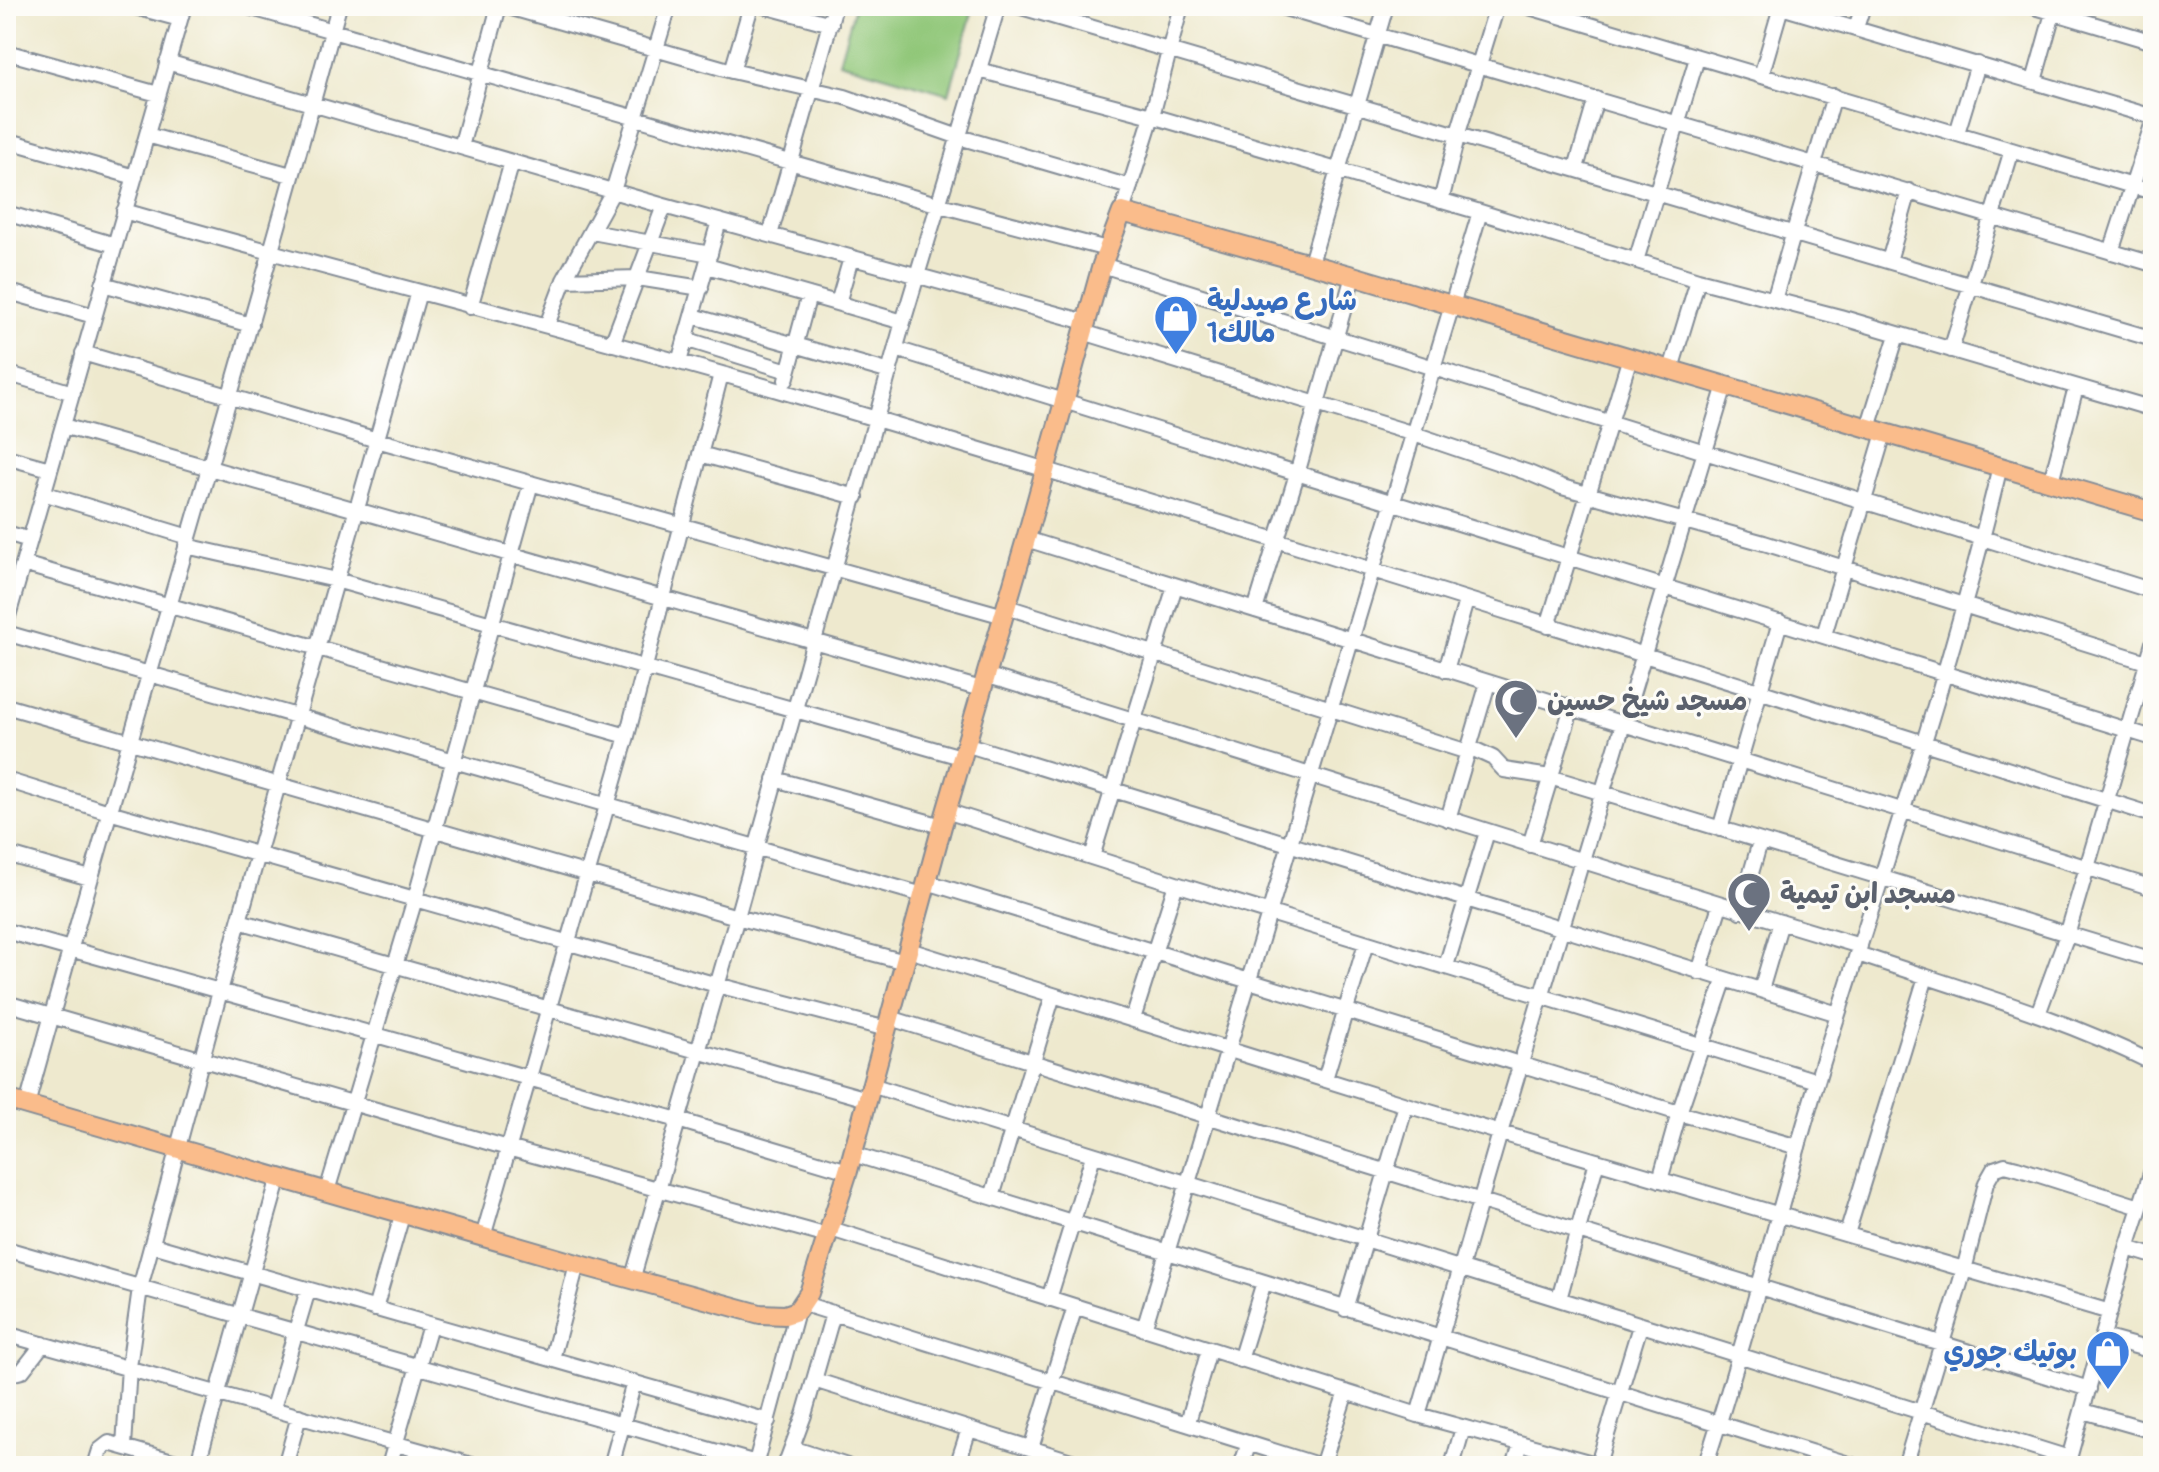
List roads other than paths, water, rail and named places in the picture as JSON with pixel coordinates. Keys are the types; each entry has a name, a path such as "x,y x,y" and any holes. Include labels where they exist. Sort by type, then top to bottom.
{"main road":[{"path":"6,1099 632,1280 760,1314 785,1315 800,1308 830,1233 963,750 1105,257 1122,212 1311,263 2051,481 2152,506"}],"street":[{"path":"7,615 182,12 132,6"},
{"path":"245,6 940,205 1105,257 1336,337 2153,591"},
{"path":"27,1105 129,740 251,325 339,6"},
{"path":"461,147 502,6 732,71 845,97 959,137 1130,187"},
{"path":"547,325 564,280 613,191 669,6"},
{"path":"732,71 751,6"},
{"path":"764,6 831,24"},
{"path":"770,235 835,6"},
{"path":"632,1280 856,497 903,322 998,6"},
{"path":"1018,6 2153,339"},
{"path":"1122,212 1152,116 1181,6"},
{"path":"1278,6 2153,264"},
{"path":"1311,263 1386,6"},
{"path":"1441,201 1458,133 1497,6"},
{"path":"1761,76 1780,6 2034,81 2153,120 2111,252"},
{"path":"1856,28 1863,6"},
{"path":"2032,6 2054,9 2153,42"},
{"path":"1536,8 2153,192"},
{"path":"2034,81 2054,9"},
{"path":"6,52 158,94"},
{"path":"1636,261 1697,58"},
{"path":"167,62 918,276 1414,434 1588,495 1684,520 2150,663"},
{"path":"1957,133 1978,64"},
{"path":"979,70 1152,116 1480,212 1698,280 2153,409"},
{"path":"1774,300 1834,96"},
{"path":"1576,168 1596,99"},
{"path":"147,135 291,175"},
{"path":"6,140 135,177"},
{"path":"1951,350 2012,150"},
{"path":"470,307 512,162"},
{"path":"1889,261 1909,191"},
{"path":"612,344 664,206"},
{"path":"124,211 782,391 1372,570 2153,815"},
{"path":"1144,1329 1480,212"},
{"path":"6,213 115,245"},
{"path":"679,362 719,221"},
{"path":"592,232 708,260 809,295 903,322"},
{"path":"838,303 851,258"},
{"path":"1255,610 1353,276"},
{"path":"564,280 638,278 701,288"},
{"path":"1671,369 1698,280"},
{"path":"103,284 251,325"},
{"path":"6,291 94,316"},
{"path":"124,1446 129,1367 140,1288 219,991 419,292"},
{"path":"782,391 809,295"},
{"path":"693,316 890,372"},
{"path":"1824,635 1865,502 1876,431 1897,335"},
{"path":"685,339 788,371"},
{"path":"896,349 2153,738"},
{"path":"83,353 683,527 1155,654 1493,758 1504,770 1550,777 2153,960"},
{"path":"1548,626 1630,357"},
{"path":"6,373 73,393"},
{"path":"483,1237 646,668 721,374"},
{"path":"1418,1415 1540,997 1725,385"},
{"path":"2051,481 2076,387"},
{"path":"63,426 815,640 1136,720 1781,922 1926,977 2038,1014 2153,1063"},
{"path":"700,454 856,497"},
{"path":"6,457 50,469"},
{"path":"1705,1466 1760,1287 1817,1081 1882,878 1963,605 2000,466"},
{"path":"327,1191 415,899 531,483"},
{"path":"43,493 188,541 795,710 1114,789 1838,1014"},
{"path":"6,533 30,540"},
{"path":"1026,539 2153,888"},
{"path":"23,564 627,736"},
{"path":"1092,857 1175,586"},
{"path":"1446,670 1466,601"},
{"path":"1720,829 1780,622"},
{"path":"6,633 756,846 925,888 1155,952 1798,1147"},
{"path":"2038,1014 2068,932 2150,663 2153,643"},
{"path":"1448,819 1488,683"},
{"path":"6,706 737,917 907,956 1053,995 1406,1105 2110,1312"},
{"path":"1530,845 1571,710"},
{"path":"775,779 944,818 1092,857 1817,1081"},
{"path":"6,780 717,985 888,1023 1032,1062 2089,1389"},
{"path":"1446,966 1487,832"},
{"path":"1740,911 1760,842"},
{"path":"6,854 90,878"},
{"path":"1133,1019 1176,884"},
{"path":"1699,972 1720,905"},
{"path":"239,921 548,1010 1012,1130 1559,1299 2068,1462 2127,1248 2153,1167"},
{"path":"1761,990 1781,922"},
{"path":"6,931 678,1120 992,1197 1855,1466"},
{"path":"1325,1079 1366,943"},
{"path":"1847,1234 1926,977"},
{"path":"1660,1180 1679,1113 1724,981"},
{"path":"992,1197 1053,995"},
{"path":"6,1003 508,1148 830,1233 1418,1415 1600,1465 1640,1326"},
{"path":"1345,1309 1406,1105"},
{"path":"1049,1299 1093,1156"},
{"path":"1559,1299 1597,1161"},
{"path":"1905,1466 1943,1344 1986,1183 1997,1167 2017,1168 2140,1207"},
{"path":"197,1466 279,1177"},
{"path":"375,1309 403,1212"},
{"path":"153,1245 768,1421"},
{"path":"2127,1248 2153,1256"},
{"path":"6,1249 755,1464 800,1308 833,1314 1052,1380 1322,1466 1346,1392"},
{"path":"552,1359 577,1264"},
{"path":"1240,1360 1264,1282"},
{"path":"273,1408 308,1290"},
{"path":"1031,1448 1075,1307"},
{"path":"785,1466 833,1314"},
{"path":"389,1466 430,1325"},
{"path":"6,1334 475,1466"},
{"path":"2103,1337 2153,1351"},
{"path":"6,1375 22,1371 43,1344"},
{"path":"1188,1422 1209,1350"},
{"path":"814,1380 1087,1466"},
{"path":"611,1466 634,1382"},
{"path":"2083,1411 2153,1431"},
{"path":"285,1466 299,1416"},
{"path":"1452,1466 1463,1428"},
{"path":"957,1466 969,1429"},
{"path":"1241,1466 1249,1443"},
{"path":"95,1466 104,1444 124,1446 190,1466"},
{"path":"1514,1466 1521,1444"},
{"path":"792,1448 847,1466"}],"place":[{"name":"شارع صيدلية مالك1","path":"1176,356"},
{"name":"مسجد شيخ حسين","path":"1516,740"},
{"name":"مسجد ابن تيمية","path":"1749,933"},
{"name":"بوتيك جوري","path":"2108,1391"}]}
